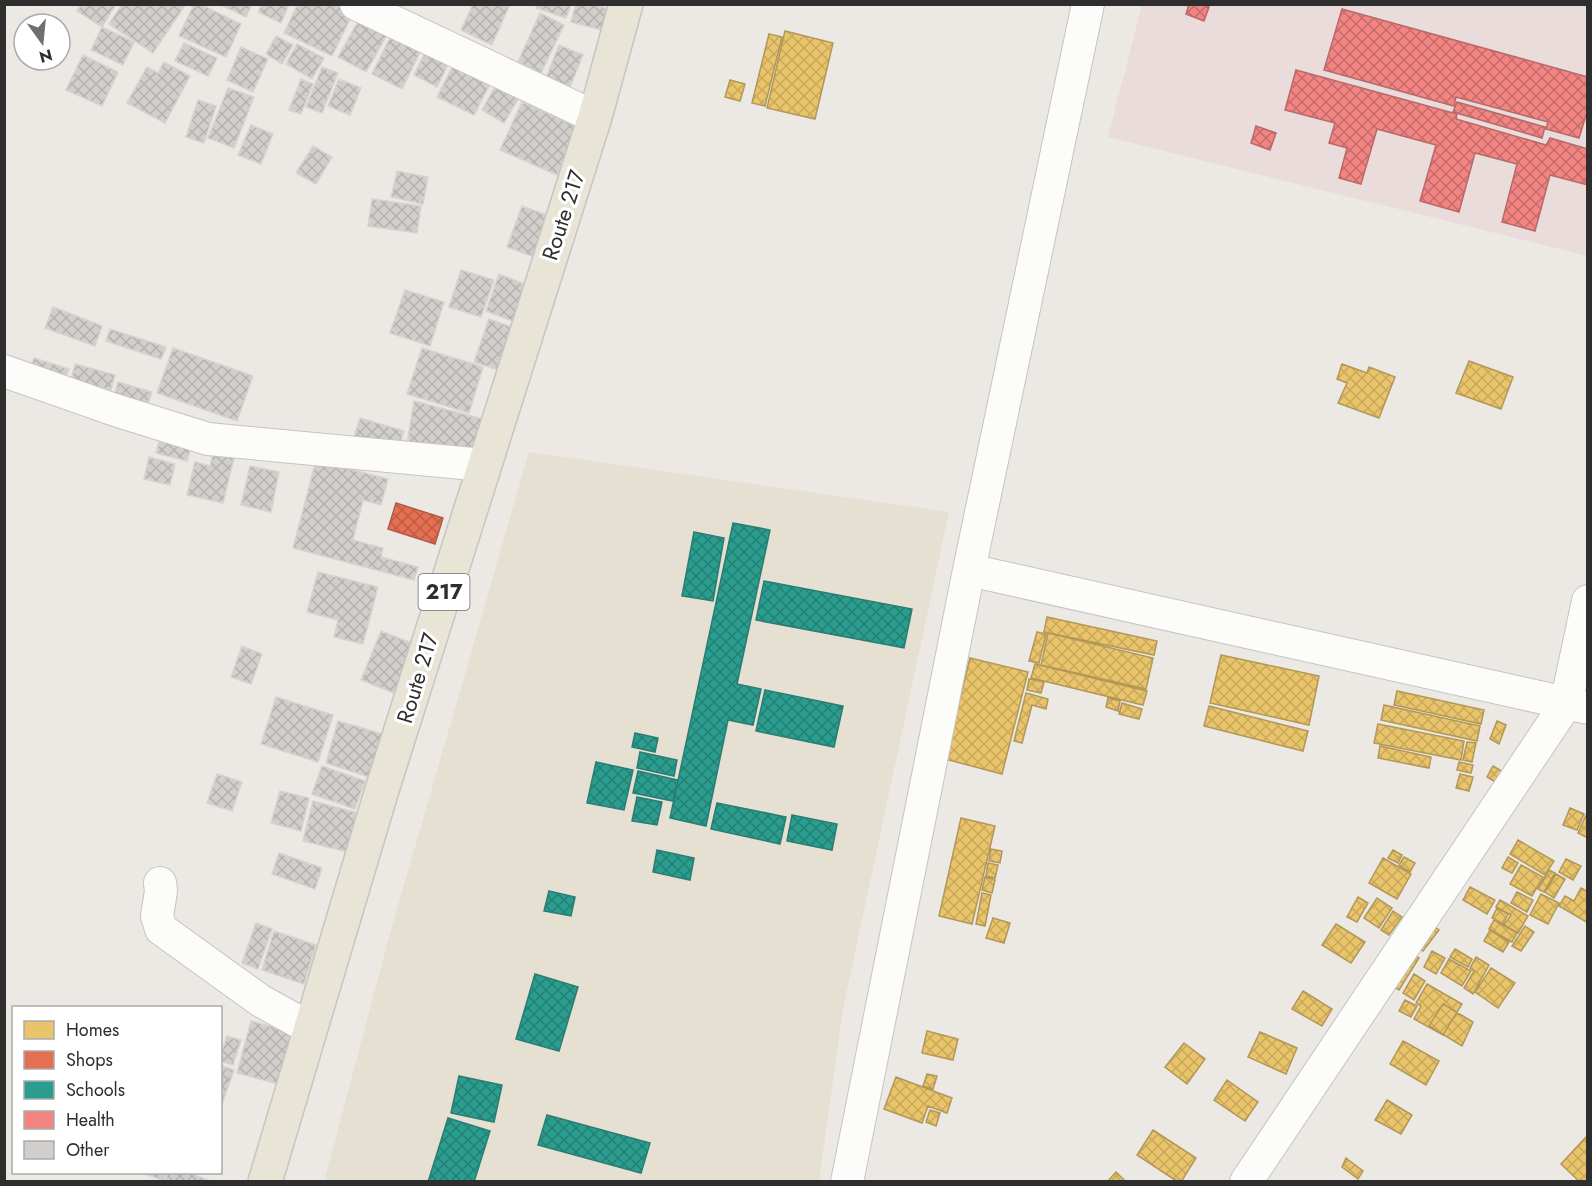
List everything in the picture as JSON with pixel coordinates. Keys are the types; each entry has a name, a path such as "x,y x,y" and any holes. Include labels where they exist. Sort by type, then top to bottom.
{"main road":[{"name":"Route 217","path":"265,1182 381,793 594,117 626,4"}],"street":[{"path":"356,4 594,117"},
{"path":"847,1182 969,570 1088,4"},
{"path":"4,371 115,410 208,439 484,465"},
{"path":"969,570 1577,706"},
{"path":"1246,1182 1577,706 1587,601"},
{"path":"160,883 157,916 161,929 261,1001 310,1028"}],"shaded area":[{"path":"1142,5 1587,5 1587,256 1108,137"},
{"path":"529,452 949,512 843,1009 819,1181 324,1182 391,930"}],"building: Homes":[{"path":"785,31 833,43 815,119 767,108"},
{"path":"769,34 782,37 765,106 752,103"},
{"path":"730,80 745,84 740,101 725,97"},
{"path":"1469,361 1513,377 1501,409 1456,393"},
{"path":"1342,364 1367,373 1369,367 1395,377 1379,418 1338,403 1347,383 1337,379"},
{"path":"1047,617 1157,641 1154,655 1044,632"},
{"path":"1037,632 1046,634 1039,663 1029,661"},
{"path":"1048,633 1153,658 1146,689 1041,665"},
{"path":"1221,655 1319,676 1309,725 1210,703"},
{"path":"970,658 1028,672 1002,774 945,759"},
{"path":"1035,664 1147,691 1143,705 1031,678"},
{"path":"1029,679 1044,682 1041,693 1027,690"},
{"path":"1397,691 1484,710 1481,724 1394,705"},
{"path":"1026,693 1048,699 1046,709 1032,705 1022,743 1014,741"},
{"path":"1108,698 1120,701 1118,711 1106,707"},
{"path":"1122,703 1142,709 1139,719 1119,714"},
{"path":"1384,705 1480,726 1477,741 1381,720"},
{"path":"1209,706 1308,731 1303,751 1204,726"},
{"path":"1497,721 1506,725 1499,744 1490,739"},
{"path":"1378,724 1464,741 1461,760 1374,743"},
{"path":"1467,742 1476,743 1472,762 1463,760"},
{"path":"1380,746 1431,757 1429,768 1378,758"},
{"path":"1459,762 1473,765 1471,773 1457,770"},
{"path":"1493,766 1508,775 1502,786 1487,777"},
{"path":"1460,774 1473,777 1469,791 1456,788"},
{"path":"1570,808 1584,814 1577,830 1563,825"},
{"path":"1588,813 1588,838 1578,833"},
{"path":"961,818 995,826 972,924 939,916"},
{"path":"1518,840 1554,861 1545,875 1510,854"},
{"path":"991,849 1002,851 1000,863 989,861"},
{"path":"1393,850 1402,855 1398,863 1388,858"},
{"path":"1404,857 1415,863 1410,872 1399,865"},
{"path":"1508,857 1518,863 1512,873 1502,868"},
{"path":"1383,858 1411,874 1397,899 1369,883"},
{"path":"1566,859 1581,866 1573,880 1559,872"},
{"path":"988,863 998,865 995,878 986,876"},
{"path":"1521,865 1543,877 1532,896 1510,884"},
{"path":"1549,870 1555,873 1544,892 1538,889"},
{"path":"1556,874 1565,879 1554,898 1545,892"},
{"path":"985,877 995,880 992,893 982,890"},
{"path":"1470,887 1495,900 1487,914 1463,900"},
{"path":"1581,888 1588,892 1588,923 1559,906 1565,896 1574,901"},
{"path":"1517,892 1533,900 1527,912 1511,903"},
{"path":"982,893 991,895 985,926 976,924"},
{"path":"1541,894 1559,903 1548,924 1530,915"},
{"path":"1358,897 1368,903 1357,922 1347,917"},
{"path":"1377,898 1392,908 1379,928 1364,918"},
{"path":"1500,900 1528,916 1518,933 1504,925 1511,915 1496,907"},
{"path":"1497,908 1508,914 1503,924 1492,918"},
{"path":"1393,911 1402,917 1389,935 1381,930"},
{"path":"993,918 1010,923 1004,943 986,938"},
{"path":"1424,920 1439,930 1423,951 1409,941"},
{"path":"1494,920 1517,933 1512,942 1489,929"},
{"path":"1336,924 1365,942 1351,963 1322,945"},
{"path":"1525,926 1534,932 1521,951 1512,946"},
{"path":"1490,930 1509,942 1503,952 1484,941"},
{"path":"1455,949 1472,959 1468,967 1450,957"},
{"path":"1406,950 1419,958 1399,990 1386,982"},
{"path":"1432,951 1445,958 1436,974 1424,967"},
{"path":"1476,957 1489,965 1473,994 1464,988 1474,971 1470,968"},
{"path":"1449,959 1471,971 1462,986 1441,973"},
{"path":"1491,968 1515,983 1498,1008 1475,992"},
{"path":"1414,974 1425,981 1414,1000 1403,993"},
{"path":"1427,984 1462,1004 1443,1035 1414,1019 1421,1006 1416,1003"},
{"path":"1303,991 1332,1009 1322,1026 1292,1009"},
{"path":"1405,1000 1417,1006 1411,1017 1399,1011"},
{"path":"1443,1004 1473,1022 1462,1046 1429,1026"},
{"path":"927,1031 958,1039 953,1060 922,1053"},
{"path":"1260,1032 1297,1048 1286,1074 1248,1057"},
{"path":"1403,1041 1439,1061 1426,1085 1390,1064"},
{"path":"1184,1043 1205,1059 1187,1084 1165,1067"},
{"path":"927,1074 937,1076 933,1089 923,1086"},
{"path":"896,1077 952,1098 947,1113 928,1106 922,1123 884,1109"},
{"path":"1227,1080 1258,1102 1245,1121 1214,1100"},
{"path":"1387,1100 1412,1115 1401,1134 1375,1120"},
{"path":"930,1110 940,1113 936,1126 926,1122"},
{"path":"1153,1130 1196,1158 1181,1182 1137,1155"},
{"path":"1588,1135 1588,1182 1580,1182 1561,1164"},
{"path":"1346,1158 1363,1171 1358,1179 1342,1167"},
{"path":"1116,1172 1126,1182 1107,1182"}],"building: Shops":[{"path":"396,503 443,518 435,544 388,529"}],"building: Schools":[{"path":"733,523 770,530 737,684 761,689 753,725 728,720 706,826 670,818"},
{"path":"694,532 724,538 713,601 682,596"},
{"path":"764,581 912,609 904,648 756,620"},
{"path":"765,690 843,706 834,747 756,731"},
{"path":"635,733 658,738 655,752 632,747"},
{"path":"640,752 677,760 674,776 637,768"},
{"path":"596,762 633,770 624,810 587,803"},
{"path":"638,771 678,780 673,801 633,793"},
{"path":"637,797 662,802 657,825 632,821"},
{"path":"717,803 786,817 780,844 711,829"},
{"path":"792,815 837,824 832,850 787,841"},
{"path":"657,850 694,858 690,880 653,872"},
{"path":"549,891 575,897 571,916 544,911"},
{"path":"535,974 578,987 559,1051 516,1039"},
{"path":"459,1076 502,1085 494,1122 451,1113"},
{"path":"547,1115 650,1143 641,1173 538,1145"},
{"path":"448,1118 490,1131 474,1182 428,1182"}],"building: Health":[{"path":"1189,4 1209,7 1204,21 1186,14"},
{"path":"1342,9 1588,77 1588,109 1579,138 1546,129 1548,122 1456,97 1454,106 1324,70"},
{"path":"1296,70 1457,114 1456,119 1546,145 1550,138 1588,149 1588,185 1550,175 1535,231 1502,222 1517,164 1475,153 1459,212 1420,201 1436,145 1377,129 1361,184 1339,178 1347,148 1329,143 1335,123 1285,110"},
{"path":"1457,102 1545,127 1542,138 1453,112"},
{"path":"1256,126 1276,133 1270,150 1251,143"}],"building: Other":[{"path":"81,4 116,4 102,27 77,11"},
{"path":"122,4 186,4 153,53 109,24"},
{"path":"194,4 200,4 241,24 226,57 179,36"},
{"path":"219,4 252,4 246,17"},
{"path":"262,4 289,4 281,23 258,12"},
{"path":"298,4 334,4 353,13 332,56 284,33"},
{"path":"473,4 510,4 492,45 461,30"},
{"path":"537,4 571,4 566,18 536,8"},
{"path":"576,4 591,4 616,11 610,32 571,22"},
{"path":"540,13 564,25 541,73 518,62"},
{"path":"360,18 388,33 366,72 338,57"},
{"path":"102,27 134,42 123,65 91,50"},
{"path":"394,30 424,44 402,89 372,74"},
{"path":"276,36 293,45 282,64 266,54"},
{"path":"184,43 217,58 208,76 175,61"},
{"path":"297,44 324,58 312,79 286,64"},
{"path":"559,45 583,55 570,87 546,78"},
{"path":"241,47 268,59 253,92 227,80"},
{"path":"427,49 450,60 437,87 414,75"},
{"path":"83,55 118,72 102,106 66,90"},
{"path":"456,60 493,78 474,115 437,97"},
{"path":"164,62 190,76 165,123 127,103 147,67 158,73"},
{"path":"322,67 338,73 322,113 306,107"},
{"path":"301,79 313,84 301,114 289,110"},
{"path":"339,79 361,88 350,115 328,106"},
{"path":"495,87 518,99 504,123 482,110"},
{"path":"228,88 254,97 234,148 208,138"},
{"path":"198,100 216,106 204,143 186,137"},
{"path":"522,102 578,127 557,175 500,150"},
{"path":"251,125 273,134 261,164 238,155"},
{"path":"313,146 332,157 316,184 296,173"},
{"path":"397,171 428,177 423,204 391,197"},
{"path":"372,199 421,206 417,233 368,226"},
{"path":"522,206 552,217 537,258 507,247"},
{"path":"461,270 494,280 481,317 449,307"},
{"path":"499,274 532,287 518,323 486,311"},
{"path":"405,290 444,302 430,346 390,333"},
{"path":"53,307 102,326 95,346 45,328"},
{"path":"489,319 517,329 502,371 474,362"},
{"path":"110,329 166,347 161,359 106,341"},
{"path":"173,348 253,376 237,421 157,393"},
{"path":"422,348 483,367 469,413 407,394"},
{"path":"34,358 69,369 65,380 30,369"},
{"path":"75,364 115,375 111,390 71,380"},
{"path":"118,382 152,392 147,406 114,396"},
{"path":"414,401 494,422 481,461 407,444"},
{"path":"360,418 404,431 397,453 353,440"},
{"path":"160,438 191,447 187,461 156,453"},
{"path":"213,453 234,458 223,503 187,495 195,462 210,466"},
{"path":"149,457 175,464 170,485 144,479"},
{"path":"316,460 388,479 381,505 363,500 353,540 383,548 381,557 418,567 414,580 293,548"},
{"path":"250,466 279,472 271,512 241,505"},
{"path":"318,572 378,587 363,644 334,637 338,620 307,612"},
{"path":"381,631 414,644 394,693 361,680"},
{"path":"242,646 262,654 251,684 231,677"},
{"path":"276,697 333,715 318,762 261,744"},
{"path":"338,721 383,734 369,777 326,763"},
{"path":"322,766 365,781 355,809 312,794"},
{"path":"217,774 242,782 232,811 207,803"},
{"path":"280,791 309,798 301,831 271,823"},
{"path":"313,801 358,813 348,852 303,841"},
{"path":"279,853 322,868 315,889 272,874"},
{"path":"256,923 272,929 258,969 242,963"},
{"path":"274,931 316,945 304,984 262,970"},
{"path":"251,1021 293,1032 279,1084 237,1073"},
{"path":"227,1036 241,1040 233,1065 222,1062 222,1050"},
{"path":"222,1066 234,1070 222,1104"},
{"path":"146,1174 166,1174 164,1181"},
{"path":"167,1174 192,1174 213,1182 165,1182"}]}
